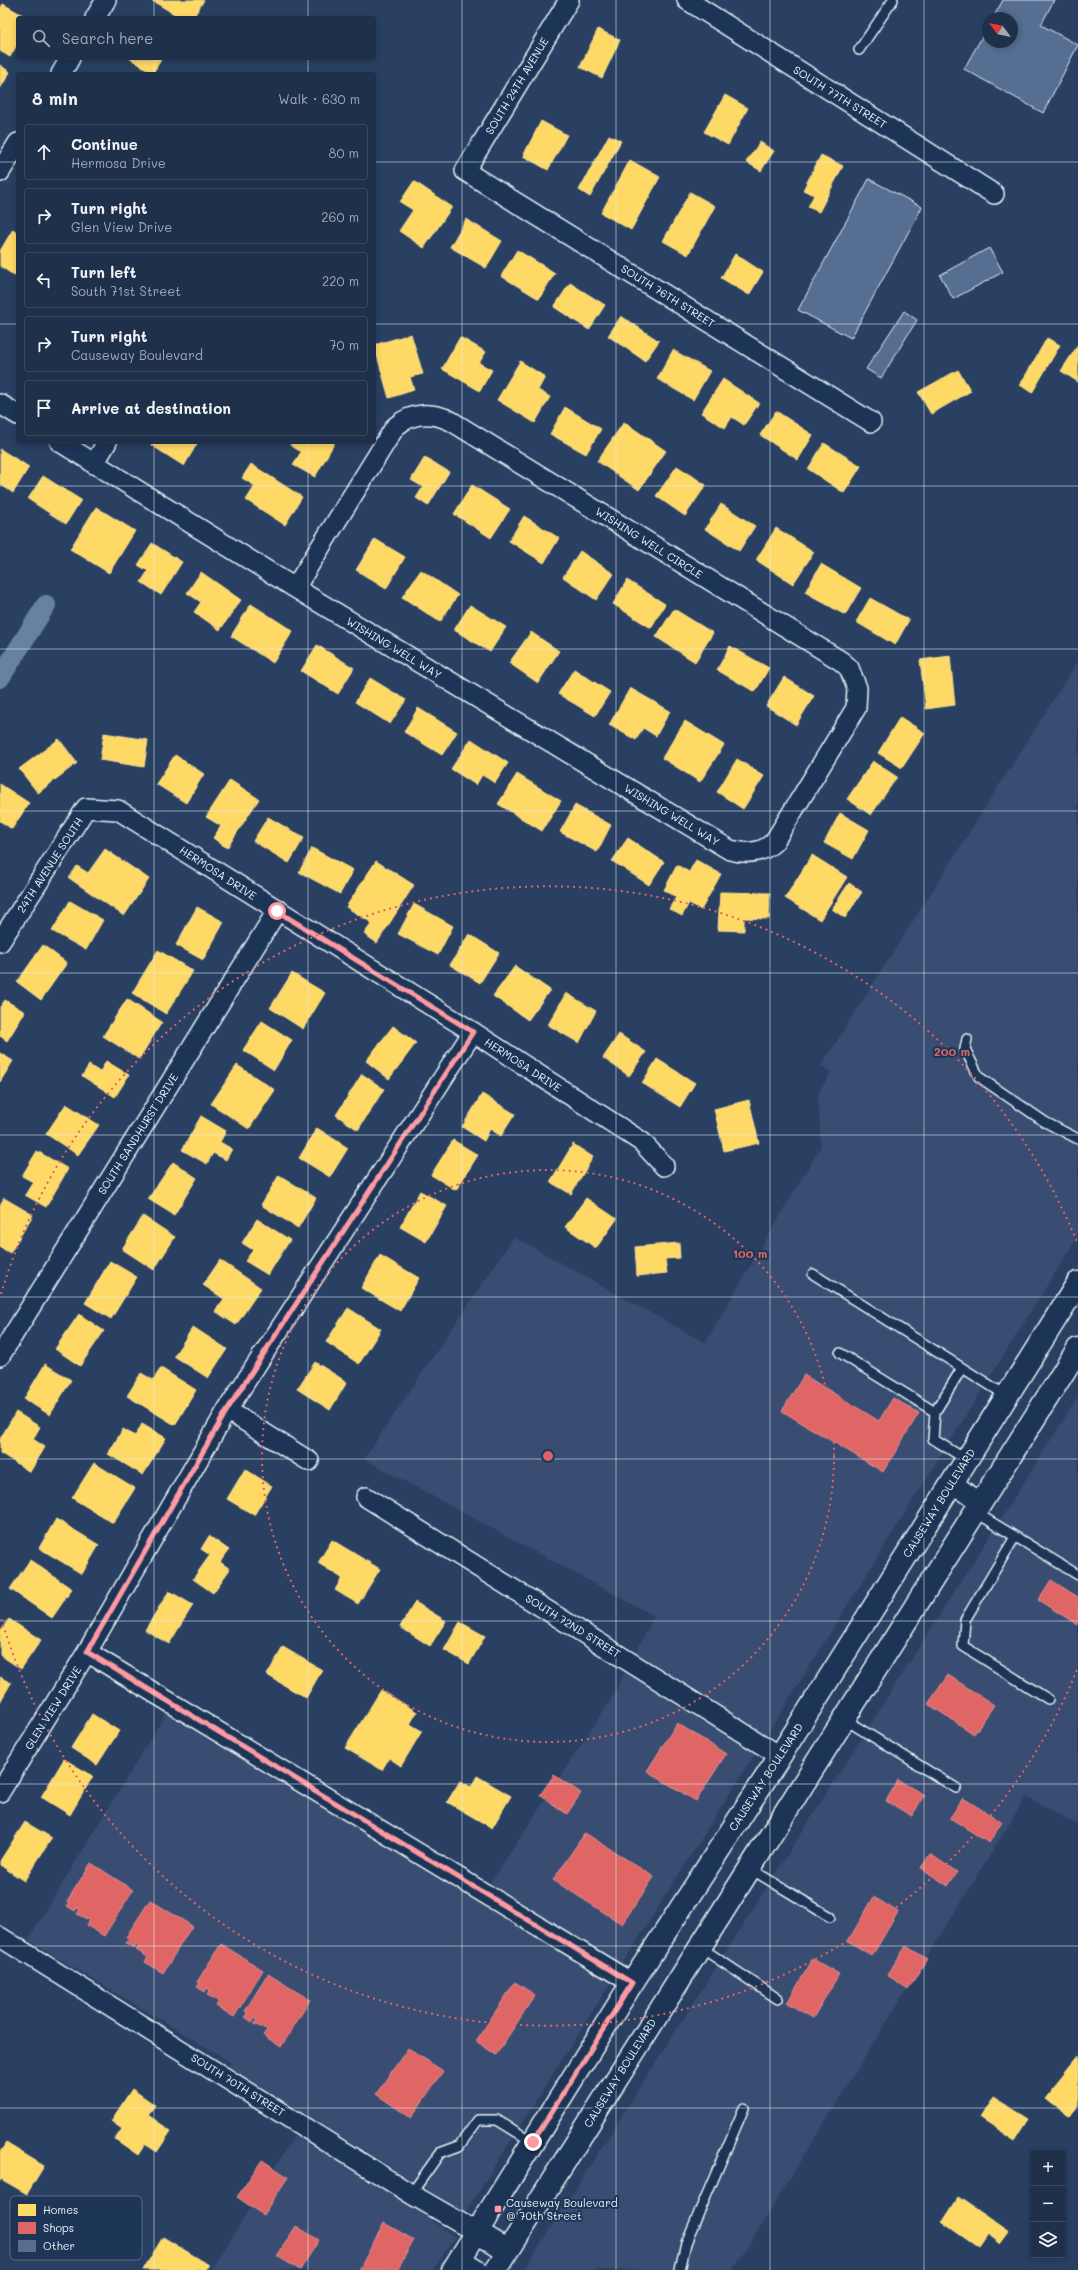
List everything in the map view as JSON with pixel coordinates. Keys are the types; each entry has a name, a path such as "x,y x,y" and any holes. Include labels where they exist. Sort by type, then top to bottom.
{"main road":[{"name":"CAUSEWAY BOULEVARD","path":"463,2267 477,2232 632,1983 780,1756 1078,1283"},
{"name":"CAUSEWAY BOULEVARD","path":"496,2270 1078,1348"},
{"path":"477,2232 508,2251"}],"street":[{"path":"96,16 106,0"},
{"name":"SOUTH 24TH AVENUE","path":"465,171 569,0"},
{"name":"SOUTH 77TH STREET","path":"687,0 994,194"},
{"path":"61,72 69,60"},
{"path":"0,172 16,146"},
{"name":"SOUTH 76TH STREET","path":"465,171 871,422"},
{"path":"0,404 16,414"},
{"name":"WISHING WELL CIRCLE","path":"295,588 395,427 402,421 418,415 436,415 451,421 841,661 848,668 857,688 856,708 782,830 774,842 763,850 742,853 730,850"},
{"name":"WISHING WELL WAY","path":"63,444 295,588 730,850"},
{"path":"94,464 106,444"},
{"name":"HERMOSA DRIVE","path":"86,808 118,810 277,911 473,1032 642,1142 664,1166"},
{"name":"24TH AVENUE SOUTH","path":"0,942 86,808"},
{"name":"SOUTH SANDHURST DRIVE","path":"0,1356 277,911"},
{"name":"GLEN VIEW DRIVE","path":"0,1792 87,1652 227,1410 473,1032"},
{"path":"227,1410 309,1461"},
{"path":"952,1483 978,1507"},
{"name":"SOUTH 72ND STREET","path":"366,1497 780,1756"},
{"path":"87,1652 632,1983"},
{"name":"SOUTH 70TH STREET","path":"0,1937 411,2194 477,2232"}],"lane":[{"path":"859,50 892,0"},
{"path":"967,1039 964,1049 979,1077 1045,1122 1078,1139"},
{"path":"813,1274 1007,1396"},
{"path":"840,1353 935,1412"},
{"path":"962,1368 935,1412 933,1439 967,1460"},
{"path":"978,1507 1015,1537 1078,1575"},
{"path":"1015,1537 965,1620 963,1646 1048,1699"},
{"path":"844,1719 956,1788"},
{"path":"750,1868 830,1917"},
{"path":"700,1947 778,1999"},
{"path":"680,2270 686,2243 744,2108"},
{"path":"411,2194 440,2153 459,2146 478,2120 497,2120 533,2142"}],"shaded area":[{"path":"1078,661 1078,1236 766,1736 635,1654 654,1616 364,1459 514,1237 705,1343 821,1146 818,1094 831,1072 821,1066"},
{"path":"1078,1397 1078,1825 1026,1797 733,2270 524,2270"},
{"path":"626,1671 756,1752 621,1966 489,1885 610,1701"},
{"path":"167,1712 611,1982 465,2213 228,2067 231,2062 28,1940"},
{"path":"299,2128 455,2237 433,2270 212,2270"}],"building: Homes":[{"path":"151,0 204,0 194,16 178,16"},
{"path":"3,4 24,16 16,16 16,46 10,57 0,51 0,9"},
{"path":"598,29 620,40 602,78 580,67"},
{"path":"132,60 161,60 154,72"},
{"path":"0,65 10,72 0,89"},
{"path":"725,95 748,108 728,145 704,132"},
{"path":"541,121 567,135 548,170 523,156"},
{"path":"609,135 621,141 590,197 579,190"},
{"path":"760,142 774,151 761,171 746,162"},
{"path":"821,155 843,166 819,212 808,207 814,195 803,190"},
{"path":"630,160 660,177 631,230 601,213"},
{"path":"414,181 452,207 424,248 399,231 413,210 400,202"},
{"path":"690,192 715,206 688,255 663,241"},
{"path":"466,219 502,241 486,268 450,247"},
{"path":"13,229 16,231 16,277 0,266 0,251"},
{"path":"517,250 555,273 539,299 501,276"},
{"path":"735,254 763,272 749,295 721,278"},
{"path":"570,283 605,305 589,330 554,307"},
{"path":"621,316 659,341 645,361 608,336"},
{"path":"411,334 423,374 410,377 414,390 389,398 376,352 376,344"},
{"path":"460,337 486,352 479,363 492,370 480,391 442,369"},
{"path":"1047,338 1060,345 1032,393 1020,385"},
{"path":"1078,345 1078,382 1061,371"},
{"path":"673,350 710,371 693,400 657,379"},
{"path":"520,361 545,377 538,390 550,397 535,423 497,400"},
{"path":"958,370 971,391 931,414 918,392"},
{"path":"723,379 759,403 744,425 732,417 725,428 701,413"},
{"path":"565,407 601,429 586,454 550,434"},
{"path":"776,411 813,435 798,460 760,435"},
{"path":"624,422 666,451 639,490 597,461"},
{"path":"824,443 861,466 844,493 808,469"},
{"path":"151,444 197,444 184,466"},
{"path":"334,444 315,477 293,465 301,452 290,445"},
{"path":"0,449 29,467 13,493 0,484"},
{"path":"425,457 449,472 428,506 416,498 423,487 411,480"},
{"path":"251,464 302,497 285,525 246,500 255,486 242,478"},
{"path":"677,466 706,485 685,516 656,496"},
{"path":"43,476 81,500 66,524 28,499"},
{"path":"472,485 510,509 491,538 454,514"},
{"path":"721,504 755,526 739,551 705,529"},
{"path":"96,507 135,531 109,573 70,549"},
{"path":"524,516 559,538 544,563 509,541"},
{"path":"776,528 814,552 793,584 756,560"},
{"path":"375,539 405,557 386,589 356,570"},
{"path":"152,543 182,562 161,595 141,582 148,571 138,565"},
{"path":"580,551 614,574 596,600 563,577"},
{"path":"821,564 861,588 845,615 805,592"},
{"path":"421,570 458,595 440,622 402,597"},
{"path":"201,572 241,600 220,630 194,612 201,602 187,593"},
{"path":"627,580 665,604 651,628 613,604"},
{"path":"870,598 909,620 895,645 856,622"},
{"path":"251,604 293,631 273,663 231,636"},
{"path":"470,605 506,627 490,652 454,630"},
{"path":"674,609 713,633 695,662 656,637"},
{"path":"531,632 559,651 538,683 509,663"},
{"path":"317,645 354,668 338,694 301,671"},
{"path":"730,646 769,668 755,692 717,670"},
{"path":"950,656 955,705 926,709 920,660"},
{"path":"574,669 610,692 595,716 558,694"},
{"path":"784,677 814,696 796,725 766,706"},
{"path":"370,678 406,700 390,724 355,702"},
{"path":"630,688 670,711 656,736 643,728 636,740 609,725"},
{"path":"418,708 457,732 442,755 404,732"},
{"path":"900,717 925,733 902,768 878,753"},
{"path":"685,721 724,745 700,782 662,758"},
{"path":"104,733 148,740 144,767 100,760"},
{"path":"59,739 77,763 38,793 19,769"},
{"path":"471,739 508,763 495,783 482,775 476,785 451,769"},
{"path":"175,755 204,774 186,803 156,784"},
{"path":"737,759 764,776 743,809 717,792"},
{"path":"873,761 897,777 871,815 847,799"},
{"path":"517,774 561,801 542,831 498,804"},
{"path":"230,780 259,799 227,848 213,838 221,826 206,817"},
{"path":"0,784 29,803 12,829 0,821"},
{"path":"575,805 611,825 597,852 560,832"},
{"path":"840,813 869,830 853,859 824,843"},
{"path":"268,817 304,838 289,863 253,841"},
{"path":"628,838 664,862 649,885 612,861"},
{"path":"312,848 353,870 340,894 299,872"},
{"path":"105,849 149,879 124,916 69,878 77,866 88,873"},
{"path":"812,855 847,877 820,920 785,898"},
{"path":"696,860 721,874 701,910 689,903 682,916 669,909 676,897 664,890 677,865 689,872"},
{"path":"376,861 414,885 377,943 364,934 372,923 346,907"},
{"path":"849,883 862,892 845,918 832,909"},
{"path":"720,892 770,893 769,919 744,918 744,931 718,930"},
{"path":"70,901 103,920 86,950 52,931"},
{"path":"414,904 453,926 438,955 398,934"},
{"path":"197,907 224,922 203,960 176,945"},
{"path":"469,934 499,953 480,983 450,965"},
{"path":"43,945 67,963 41,1000 17,982"},
{"path":"158,950 193,971 166,1014 132,993"},
{"path":"515,966 550,990 528,1020 493,996"},
{"path":"292,973 325,993 303,1029 270,1008"},
{"path":"566,993 596,1011 579,1043 548,1025"},
{"path":"127,999 162,1022 139,1059 103,1036"},
{"path":"5,1000 25,1012 7,1041 0,1036 0,1007"},
{"path":"262,1021 292,1040 274,1070 243,1050"},
{"path":"393,1026 416,1043 389,1079 366,1061"},
{"path":"619,1034 646,1052 629,1076 603,1058"},
{"path":"0,1053 13,1061 0,1082"},
{"path":"657,1059 695,1083 680,1107 642,1083"},
{"path":"106,1061 129,1075 115,1097 82,1076 89,1065 100,1072"},
{"path":"237,1065 275,1090 249,1129 211,1104"},
{"path":"362,1074 384,1089 358,1130 336,1115"},
{"path":"482,1094 515,1114 501,1136 490,1129 484,1141 462,1127"},
{"path":"749,1100 759,1143 724,1151 714,1109"},
{"path":"66,1104 99,1125 78,1155 46,1134"},
{"path":"201,1116 226,1131 220,1142 232,1149 226,1160 213,1153 207,1164 182,1150"},
{"path":"317,1128 348,1148 330,1177 299,1158"},
{"path":"453,1140 478,1155 456,1190 431,1175"},
{"path":"573,1144 593,1157 571,1194 550,1182"},
{"path":"37,1151 68,1169 46,1207 25,1195 33,1182 22,1176"},
{"path":"173,1162 197,1178 174,1215 148,1199"},
{"path":"279,1175 316,1198 298,1228 261,1205"},
{"path":"420,1191 447,1206 426,1242 400,1227"},
{"path":"4,1198 33,1215 10,1253 0,1247 0,1205"},
{"path":"586,1198 617,1219 596,1248 565,1227"},
{"path":"143,1216 175,1237 154,1270 122,1249"},
{"path":"257,1219 290,1240 268,1275 245,1261 253,1250 242,1243"},
{"path":"679,1243 680,1258 665,1259 667,1273 637,1276 635,1247"},
{"path":"380,1255 419,1278 400,1311 361,1288"},
{"path":"220,1260 261,1288 236,1325 215,1311 224,1299 203,1285"},
{"path":"110,1261 137,1277 111,1319 85,1303"},
{"path":"348,1308 381,1329 359,1364 326,1342"},
{"path":"79,1314 104,1331 80,1366 55,1349"},
{"path":"193,1327 227,1349 208,1378 174,1356"},
{"path":"315,1362 347,1382 330,1410 297,1389"},
{"path":"45,1364 71,1380 50,1415 24,1399"},
{"path":"161,1368 196,1390 175,1425 127,1396 141,1373 153,1380"},
{"path":"16,1412 40,1427 33,1439 45,1447 30,1472 0,1453 0,1439"},
{"path":"142,1424 166,1438 143,1475 108,1454 123,1429 135,1436"},
{"path":"94,1463 135,1488 113,1523 72,1498"},
{"path":"245,1469 272,1486 254,1515 227,1499"},
{"path":"56,1519 99,1545 82,1574 39,1548"},
{"path":"209,1536 229,1550 220,1562 230,1569 213,1593 193,1579 210,1555 201,1549"},
{"path":"332,1540 380,1569 358,1604 335,1590 342,1578 318,1563"},
{"path":"30,1560 72,1589 52,1618 10,1589"},
{"path":"169,1591 193,1605 169,1644 145,1630"},
{"path":"415,1602 446,1621 430,1646 400,1627"},
{"path":"9,1619 41,1640 21,1669 0,1655 0,1632"},
{"path":"460,1622 485,1636 469,1664 444,1650"},
{"path":"283,1647 322,1670 306,1698 267,1675"},
{"path":"0,1677 11,1683 0,1702"},
{"path":"381,1690 417,1712 410,1724 422,1731 401,1766 389,1758 382,1770 345,1748"},
{"path":"92,1714 119,1731 97,1765 71,1748"},
{"path":"64,1759 93,1776 70,1815 41,1797"},
{"path":"477,1776 511,1796 492,1828 447,1802 460,1781 471,1787"},
{"path":"25,1822 52,1838 24,1881 0,1865 0,1861"},
{"path":"1078,2056 1078,2105 1068,2117 1044,2098"},
{"path":"132,2089 155,2105 148,2115 171,2131 157,2152 145,2144 138,2155 115,2139 122,2129 111,2121"},
{"path":"993,2097 1029,2119 1015,2141 980,2118"},
{"path":"6,2143 44,2166 27,2194 1,2179 0,2181 0,2152"},
{"path":"958,2197 1009,2232 1000,2244 988,2235 979,2248 942,2222"},
{"path":"163,2237 209,2265 205,2270 143,2270"}],"building: Shops":[{"path":"804,1375 879,1421 893,1398 919,1413 883,1472 782,1411"},
{"path":"1051,1580 1078,1597 1078,1625 1038,1600"},
{"path":"948,1675 994,1705 974,1734 928,1704"},
{"path":"677,1723 726,1754 696,1801 647,1771"},
{"path":"554,1775 581,1793 567,1814 540,1795"},
{"path":"898,1780 924,1795 912,1816 886,1801"},
{"path":"963,1798 1002,1822 989,1843 950,1818"},
{"path":"585,1833 654,1877 622,1924 553,1880"},
{"path":"930,1854 957,1872 948,1886 921,1868"},
{"path":"91,1863 133,1890 104,1936 86,1925 89,1920 77,1914 80,1909 77,1908 75,1911 67,1906 70,1902 67,1901"},
{"path":"874,1897 898,1912 872,1956 848,1941"},
{"path":"150,1900 192,1926 163,1973 145,1962 148,1957 136,1950 139,1946 136,1944 134,1948 126,1943 129,1939 126,1937"},
{"path":"221,1944 263,1970 234,2017 216,2006 219,2001 207,1995 210,1990 207,1988 205,1992 197,1987 200,1983 197,1982"},
{"path":"906,1946 927,1959 908,1989 887,1975"},
{"path":"813,1959 839,1974 813,2018 787,2003"},
{"path":"268,1974 310,2000 281,2047 263,2035 267,2030 254,2024 257,2020 254,2018 252,2022 245,2017 247,2013 245,2011"},
{"path":"515,1982 535,1995 496,2055 476,2041"},
{"path":"408,2048 443,2071 411,2118 376,2094"},
{"path":"262,2160 288,2177 263,2215 237,2197"},
{"path":"384,2223 414,2240 397,2270 359,2270"},
{"path":"296,2226 319,2240 300,2270 277,2256"}],"building: Other":[{"path":"1003,0 1054,0 1041,25 1078,45 1043,113 964,69 982,37 982,48 1018,48 1018,12 996,12"},
{"path":"869,179 922,207 851,338 798,310"},
{"path":"989,248 1003,272 953,299 940,275"},
{"path":"904,311 917,320 881,378 866,369"}],"waterway":[{"path":"0,678 46,605"}],"place":[{"name":"Causeway Boulevard @ 70th Street","path":"498,2209"}],"route":[{"path":"277,911 473,1032 227,1410 87,1652 632,1983 533,2142"}]}
